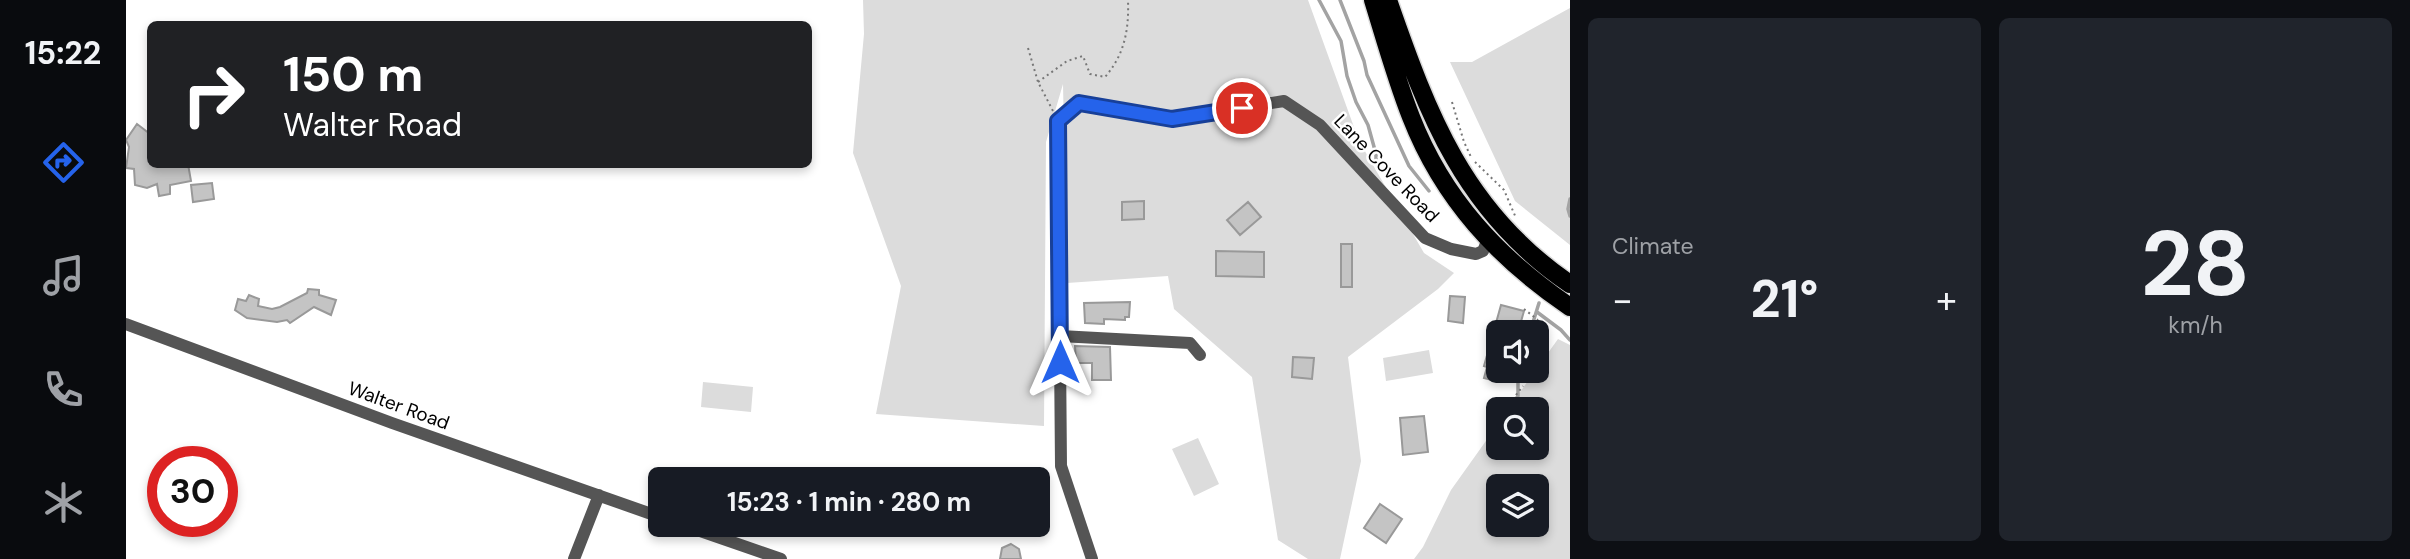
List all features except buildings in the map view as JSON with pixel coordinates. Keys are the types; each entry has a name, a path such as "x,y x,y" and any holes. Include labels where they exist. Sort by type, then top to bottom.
{"highway":[{"path":"1373,0 1412,120 1431,159 1461,207 1488,239 1536,284 1570,307"},
{"path":"1388,0 1415,77 1454,160 1498,222 1570,284"}],"street":[{"name":"Lane Cove Road","path":"1058,121 1079,103 1172,119 1284,101 1320,125 1425,237 1451,248 1476,254 1483,251 1488,239"},
{"path":"1058,121 1061,466 1092,559"},
{"name":"Walter Road","path":"126,324 393,424 648,513"},
{"path":"1060,336 1190,342 1200,355"},
{"path":"574,559 598,495"},
{"path":"718,537 781,559"}],"path":[{"path":"1038,82 1067,61 1083,56 1090,74 1105,77 1116,65 1126,41 1128,0"},
{"path":"1128,28 1134,27"},
{"path":"1028,48 1038,82 1058,121"},
{"path":"1452,102 1464,142 1473,160 1504,191 1521,224"},
{"path":"1524,309 1538,320"},
{"path":"1516,395 1523,386"}],"shaded area":[{"path":"863,0 1308,0 1359,141 1424,253 1454,273 1438,289 1348,357 1361,461 1340,559 1308,559 1278,540 1252,377 1174,309 1168,276 1067,283 1063,84 1046,142 1044,426 876,414 901,286 853,153 864,34"},
{"path":"1570,8 1570,245 1515,201 1450,62 1472,62"},
{"path":"1558,339 1570,345 1570,559 1414,559 1423,547 1451,490 1486,441 1486,460 1549,460 1549,397 1517,397 1527,383 1549,383 1549,352"},
{"path":"1429,350 1433,373 1386,381 1383,358"},
{"path":"703,382 753,387 751,412 701,407"},
{"path":"1198,438 1219,484 1194,496 1172,449"}],"waterway":[{"path":"1319,0 1341,41 1347,76 1368,125 1376,163"},
{"path":"1340,0 1367,75 1409,166 1429,191"},
{"path":"1570,199 1570,216"},
{"path":"1534,320 1539,303"},
{"path":"1537,312 1570,340"},
{"path":"1517,397 1518,383"}],"route":[{"path":"1060,362 1058,121 1079,103 1172,119 1242,108"}]}
